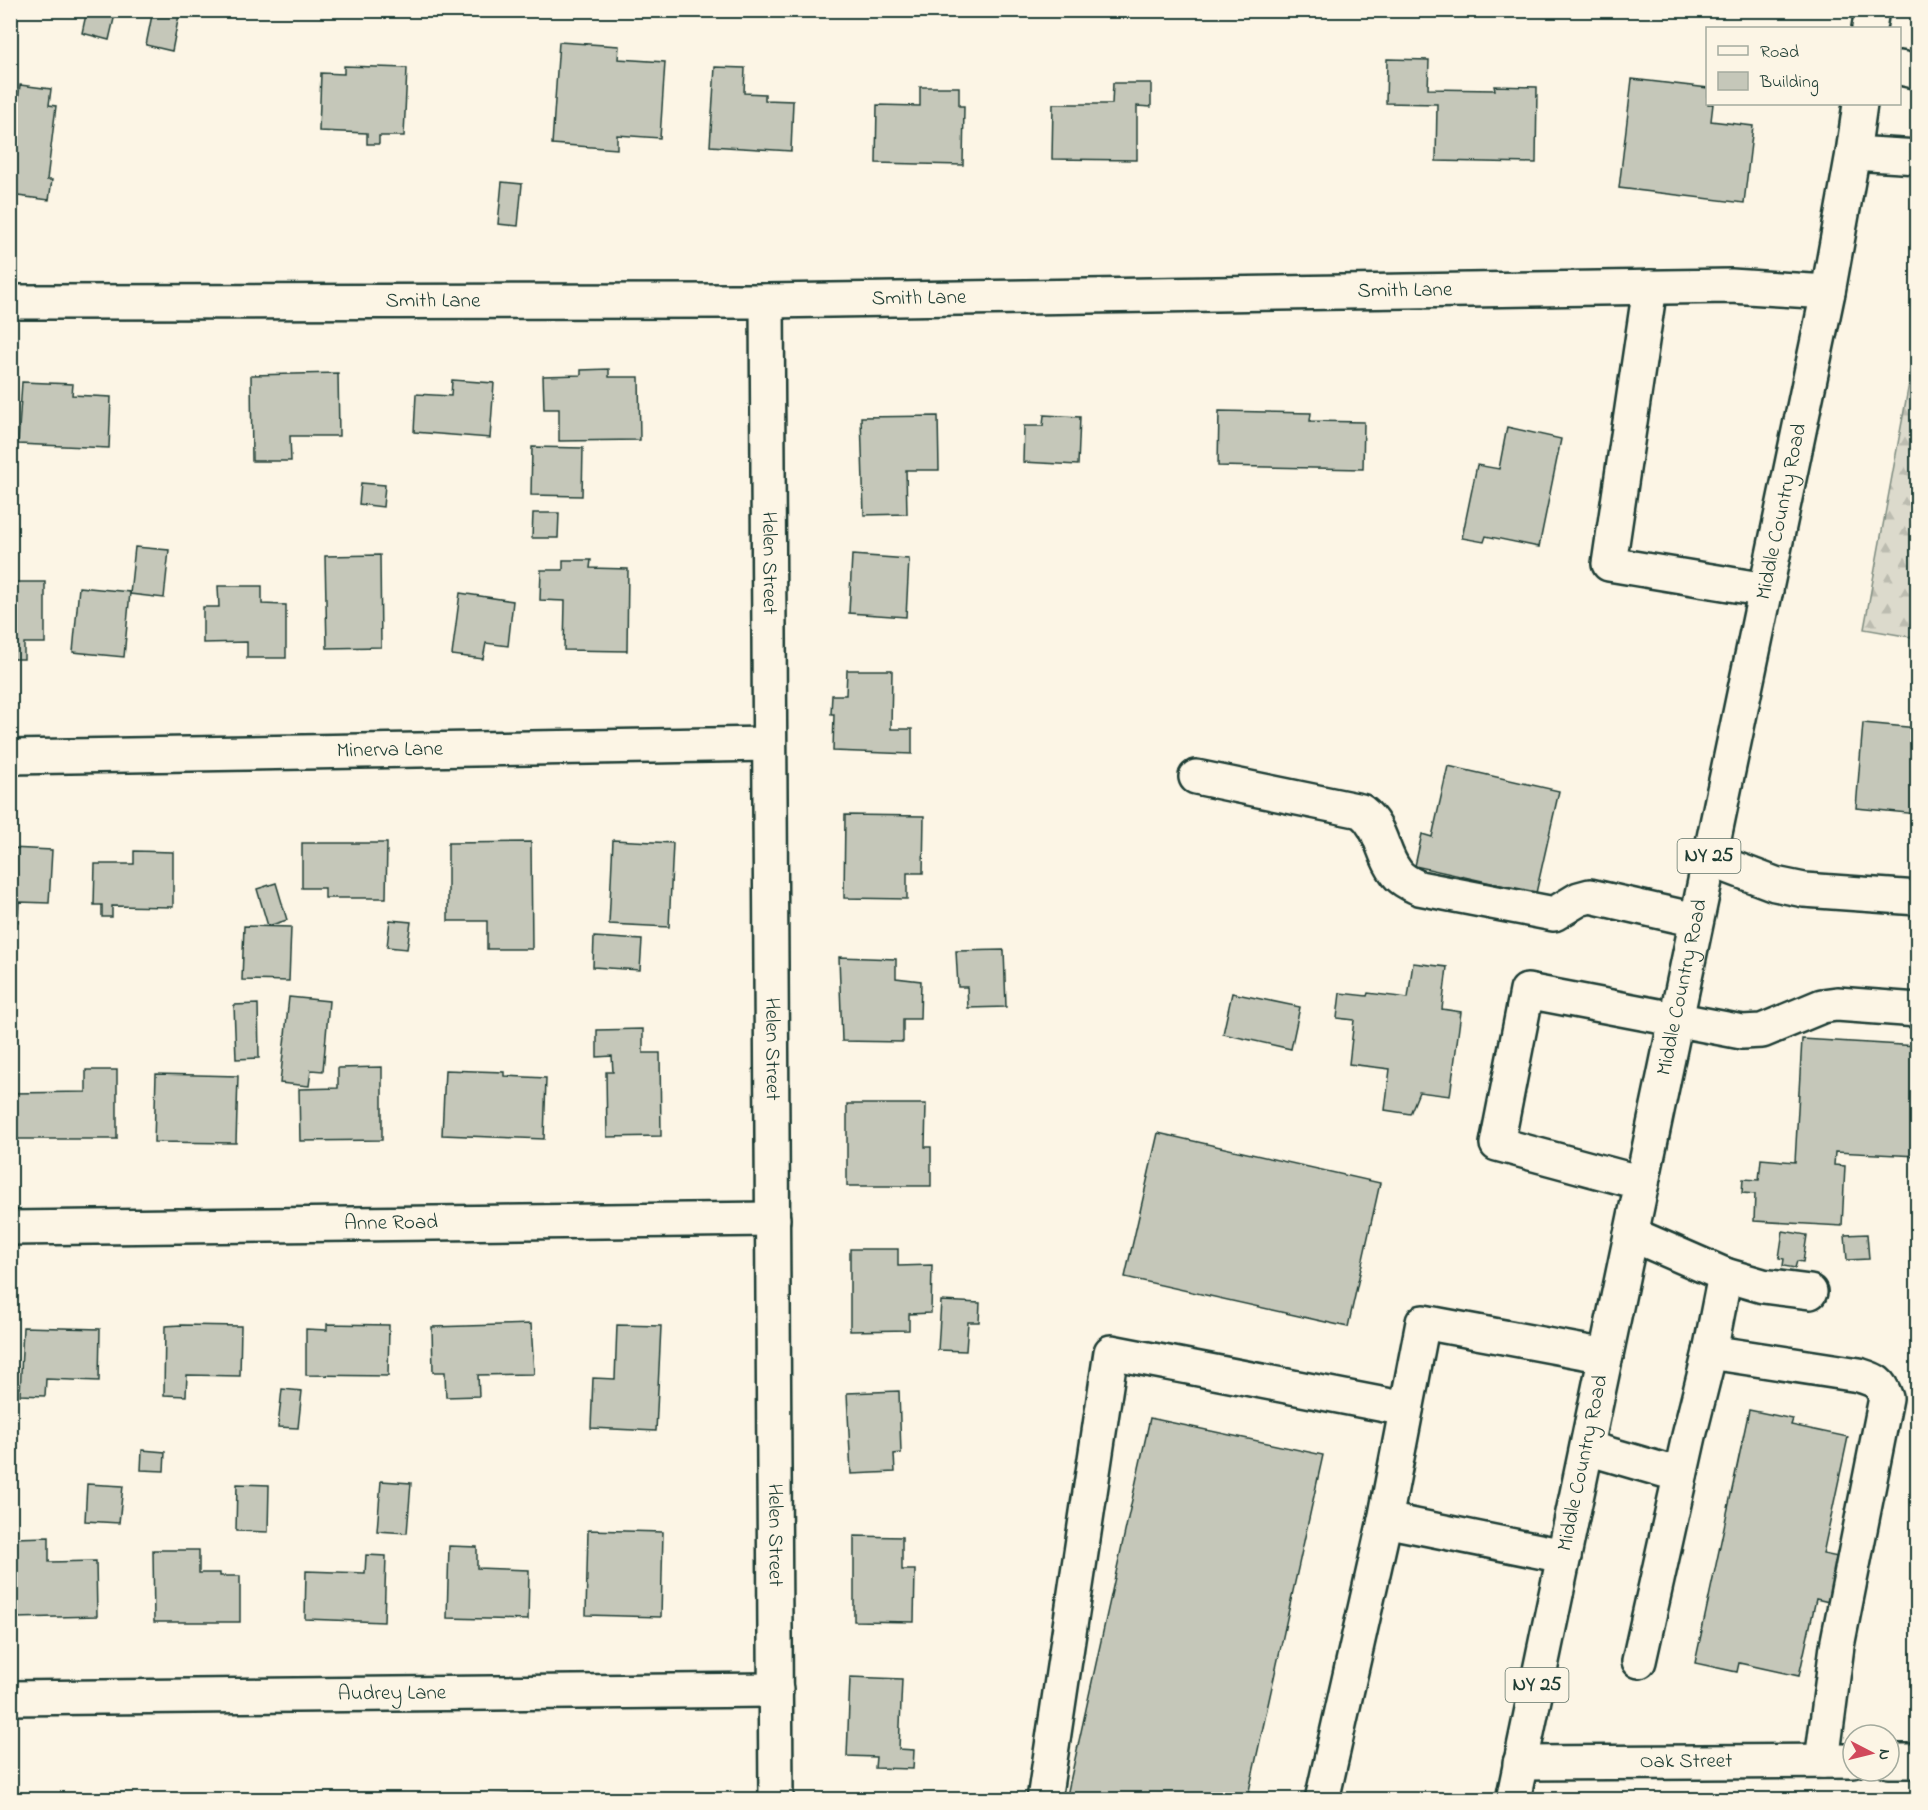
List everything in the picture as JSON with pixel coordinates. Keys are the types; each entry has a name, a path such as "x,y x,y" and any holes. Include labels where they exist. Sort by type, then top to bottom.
{"street":[{"path":"1869,27 1872,10"},
{"path":"1901,68 1917,72"},
{"name":"Middle Country Road","path":"1513,1800 1828,292 1860,105"},
{"path":"1853,153 1917,157"},
{"name":"Smith Lane","path":"10,302 767,301 1731,286 1828,292"},
{"path":"1650,287 1609,564 1766,590"},
{"name":"Helen Street","path":"767,301 776,1800"},
{"name":"Minerva Lane","path":"10,757 769,744"},
{"path":"1196,777 1361,811 1371,819 1395,872 1419,888 1554,914 1580,898 1590,896 1696,920"},
{"path":"1709,860 1775,884 1804,890 1917,898"},
{"path":"1642,1183 1497,1144 1527,991 1742,1032 1761,1031 1829,1005 1917,1010"},
{"name":"Anne Road","path":"10,1228 773,1219"},
{"path":"1631,1234 1725,1275 1763,1286 1810,1292"},
{"path":"1638,1661 1710,1352 1725,1275"},
{"path":"1322,1800 1385,1520 1423,1322 1606,1356"},
{"path":"1044,1800 1111,1352 1406,1409"},
{"path":"1710,1352 1858,1375 1875,1380 1882,1387 1886,1398 1837,1646 1837,1761"},
{"path":"1587,1448 1680,1475"},
{"path":"1385,1520 1564,1556"},
{"name":"Audrey Lane","path":"10,1698 776,1690"},
{"name":"Oak Street","path":"1520,1763 1837,1761"},
{"path":"1901,1761 1917,1761"}],"green space":[{"path":"1917,340 1917,638 1864,629"}],"building":[{"path":"87,10 116,10 109,40 82,33"},
{"path":"153,10 179,15 172,51 146,45"},
{"path":"559,42 619,46 618,59 665,62 660,138 617,135 617,149 552,144"},
{"path":"1387,59 1429,60 1428,89 1495,90 1494,86 1537,87 1536,163 1436,161 1437,104 1386,103"},
{"path":"344,66 407,68 404,136 379,136 379,144 367,144 367,133 319,131 321,73 344,74"},
{"path":"715,67 745,68 744,93 765,94 765,100 793,101 791,151 710,146"},
{"path":"1632,79 1706,88 1706,105 1713,105 1711,121 1753,126 1744,203 1619,188"},
{"path":"1113,83 1151,83 1151,107 1137,106 1137,160 1052,159 1053,104 1112,104"},
{"path":"20,85 51,89 49,105 56,106 47,180 52,180 49,200 10,195 10,100 18,101"},
{"path":"920,87 959,87 959,106 964,106 963,165 876,163 877,105 920,106"},
{"path":"502,182 522,184 518,226 498,224"},
{"path":"609,369 609,377 639,377 640,440 559,441 559,409 544,409 543,376 581,375 581,370"},
{"path":"338,373 339,436 290,436 291,461 252,461 251,375"},
{"path":"452,380 494,383 490,438 414,432 416,394 451,396"},
{"path":"22,382 73,384 72,395 111,397 109,448 18,444"},
{"path":"1219,411 1311,413 1310,421 1364,422 1363,469 1218,466"},
{"path":"1044,415 1080,417 1078,465 1023,462 1024,426 1043,426"},
{"path":"938,416 939,470 906,470 907,514 864,515 861,417"},
{"path":"1507,427 1561,439 1539,547 1486,536 1484,542 1462,538 1477,465 1499,469"},
{"path":"532,447 583,448 582,496 531,495"},
{"path":"361,483 385,485 383,507 359,504"},
{"path":"533,513 559,513 558,538 532,538"},
{"path":"135,547 169,550 164,598 130,594"},
{"path":"380,555 381,647 327,648 325,556"},
{"path":"852,555 909,559 906,617 849,613"},
{"path":"563,560 591,560 590,568 628,569 627,651 564,650 565,601 540,600 541,570 563,570"},
{"path":"10,582 45,582 45,643 24,643 24,659 10,659"},
{"path":"218,586 262,586 262,604 286,605 286,658 247,658 247,642 203,643 203,607 219,607"},
{"path":"79,587 130,592 124,657 73,652"},
{"path":"460,593 513,601 508,646 486,643 483,659 452,655"},
{"path":"847,670 892,670 891,729 912,729 912,754 833,751 832,695 846,695"},
{"path":"1863,723 1918,728 1918,814 1856,808"},
{"path":"1448,766 1559,791 1536,893 1415,866 1422,834 1432,837"},
{"path":"845,815 924,816 923,873 907,873 907,899 844,898"},
{"path":"613,840 673,843 669,927 609,924"},
{"path":"531,842 532,949 487,949 487,921 448,921 448,843"},
{"path":"302,843 387,843 386,898 325,898 325,888 302,888"},
{"path":"10,848 52,850 49,903 19,902 18,922 10,921"},
{"path":"134,851 173,852 173,907 112,906 112,917 102,917 102,905 94,905 95,864 134,864"},
{"path":"276,883 287,920 268,926 257,889"},
{"path":"390,920 411,922 407,949 387,947"},
{"path":"244,926 291,927 289,981 242,980"},
{"path":"594,937 642,940 640,970 593,967"},
{"path":"1004,950 1006,1007 968,1008 967,987 958,987 956,951"},
{"path":"839,957 896,959 896,978 921,981 920,1019 903,1019 903,1042 842,1041"},
{"path":"1413,963 1447,967 1442,1009 1461,1012 1450,1096 1419,1092 1410,1114 1385,1110 1390,1069 1349,1064 1354,1020 1337,1018 1340,993 1367,996 1368,993 1408,998"},
{"path":"1232,993 1300,1007 1291,1049 1223,1034"},
{"path":"289,997 329,1001 323,1071 311,1070 309,1086 280,1083"},
{"path":"258,1004 259,1058 236,1059 234,1005"},
{"path":"643,1029 643,1053 660,1053 661,1136 607,1137 606,1072 613,1072 612,1056 597,1057 597,1030"},
{"path":"1802,1039 1918,1046 1918,1156 1835,1152 1834,1165 1845,1166 1842,1226 1754,1221 1755,1194 1742,1193 1743,1179 1759,1180 1761,1159 1795,1162"},
{"path":"382,1067 382,1140 300,1141 299,1089 338,1088 338,1068"},
{"path":"86,1070 117,1070 117,1139 10,1139 10,1093 86,1092"},
{"path":"445,1070 504,1072 504,1076 546,1078 544,1139 442,1135"},
{"path":"156,1074 238,1076 236,1143 154,1142"},
{"path":"847,1104 926,1104 925,1147 931,1147 931,1186 847,1186"},
{"path":"1158,1133 1380,1183 1348,1327 1125,1277"},
{"path":"1783,1231 1807,1235 1803,1262 1797,1261 1795,1268 1783,1266 1784,1259 1779,1258"},
{"path":"1867,1234 1869,1259 1847,1260 1845,1235"},
{"path":"850,1249 898,1249 898,1266 932,1265 931,1313 909,1314 909,1330 850,1331"},
{"path":"941,1301 980,1303 979,1322 968,1322 966,1351 938,1350"},
{"path":"327,1324 389,1325 388,1376 306,1375 306,1329 327,1330"},
{"path":"531,1324 534,1374 478,1375 479,1396 446,1397 445,1372 433,1372 432,1327"},
{"path":"617,1325 661,1326 656,1431 591,1428 593,1378 615,1379"},
{"path":"165,1326 241,1326 240,1376 187,1375 186,1396 164,1395"},
{"path":"23,1327 100,1329 99,1381 46,1379 45,1396 20,1395"},
{"path":"282,1389 302,1391 298,1428 278,1427"},
{"path":"899,1391 901,1453 894,1454 895,1472 851,1474 847,1393"},
{"path":"1749,1410 1793,1419 1791,1425 1848,1437 1823,1554 1843,1558 1833,1603 1816,1599 1799,1676 1739,1663 1737,1672 1695,1663"},
{"path":"1150,1418 1323,1455 1247,1800 1066,1800"},
{"path":"142,1450 165,1452 164,1471 141,1470"},
{"path":"381,1481 411,1483 407,1533 377,1531"},
{"path":"87,1484 123,1486 119,1523 85,1521"},
{"path":"237,1484 269,1485 268,1532 236,1531"},
{"path":"588,1530 663,1532 661,1617 586,1615"},
{"path":"854,1536 902,1537 902,1570 915,1570 914,1622 854,1621"},
{"path":"49,1537 49,1562 96,1561 97,1616 16,1618 14,1538"},
{"path":"449,1546 477,1547 477,1568 529,1570 528,1620 447,1618"},
{"path":"153,1550 199,1550 199,1573 240,1576 240,1622 154,1622"},
{"path":"366,1555 386,1556 384,1622 305,1619 306,1571 365,1573"},
{"path":"850,1677 902,1679 899,1749 914,1750 913,1769 875,1768 876,1757 847,1756"},
{"path":"536,1793 536,1800 451,1800 451,1797"}]}
